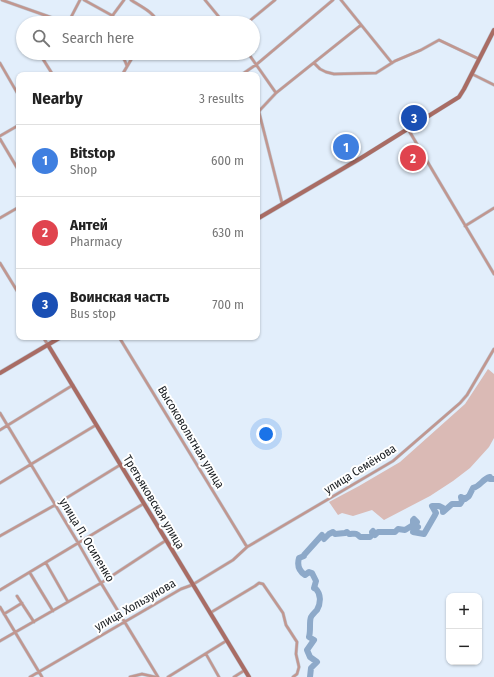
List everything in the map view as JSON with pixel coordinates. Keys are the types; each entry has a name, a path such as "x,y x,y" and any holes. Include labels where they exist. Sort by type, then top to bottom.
{"street":[{"path":"2,0 47,16"},
{"path":"71,16 80,0"},
{"path":"84,0 113,16 124,0"},
{"path":"130,0 155,16"},
{"path":"205,0 218,16"},
{"path":"208,3 212,0"},
{"path":"256,16 275,0"},
{"path":"245,72 257,64 333,0"},
{"path":"341,0 392,63"},
{"path":"260,110 276,94 361,25"},
{"path":"260,217 459,97 463,92 494,30"},
{"path":"314,63 320,69 334,74 376,73 401,58 421,50 439,40 479,59"},
{"path":"44,60 51,72"},
{"path":"125,60 127,67"},
{"path":"124,72 131,60"},
{"path":"254,60 276,94"},
{"path":"0,63 16,91"},
{"path":"472,74 494,84"},
{"path":"260,116 283,204"},
{"path":"16,127 0,137 16,163"},
{"path":"408,129 494,274"},
{"path":"465,226 494,208"},
{"path":"0,218 16,209"},
{"path":"0,263 16,289"},
{"name":"Третьяковская улица","path":"45,340 165,541 249,677"},
{"path":"0,373 56,340"},
{"name":"Высоковольтная улица","path":"121,340 247,546"},
{"name":"улица Семёнова","path":"247,546 393,461 460,403 467,395 494,349"},
{"path":"0,430 73,385"},
{"name":"улица П. Осипенко","path":"0,413 158,677"},
{"path":"0,483 96,425"},
{"path":"0,536 55,505 120,465"},
{"path":"0,590 143,504"},
{"path":"0,641 101,583 165,541"},
{"name":"улица Хользунова","path":"30,677 181,589 192,585 233,560 247,546"},
{"path":"46,563 68,602"},
{"path":"30,573 53,611"},
{"path":"209,613 255,586 263,584 283,613 286,625 297,642 296,654 299,667 297,674 293,677"},
{"path":"17,596 34,622"},
{"path":"4,614 22,603"},
{"path":"0,607 42,677"},
{"path":"168,677 226,641"},
{"path":"206,654 219,677"},
{"path":"234,677 244,670"},
{"path":"130,677 142,674 155,677"}],"shaded area":[{"path":"488,369 494,374 494,438 489,447 470,468 430,496 384,520 372,510 353,516 342,513 338,515 329,502 400,462 465,404"}],"waterway":[{"path":"310,677 311,668 317,662 310,657 307,650 314,640 309,637 310,619 317,610 320,599 318,591 314,588 316,581 312,573 309,572 305,575 301,572 298,565 299,558 304,556 322,535 324,539 333,532 335,534 347,532 349,534 359,535 360,537 370,537 373,534 373,531 375,535 378,532 395,532 398,529 405,530 413,525 414,519 417,522 415,525 418,527 414,529 413,532 424,534 436,513 432,506 439,506 443,508 443,512 452,504 460,504 462,501 461,497 465,499 469,496 473,488 478,486 485,479 490,477 490,479 494,479"}],"place":[{"name":"Воинская часть","path":"414,118"},
{"name":"Bitstop","path":"346,147"},
{"name":"Антей","path":"413,158"}]}
